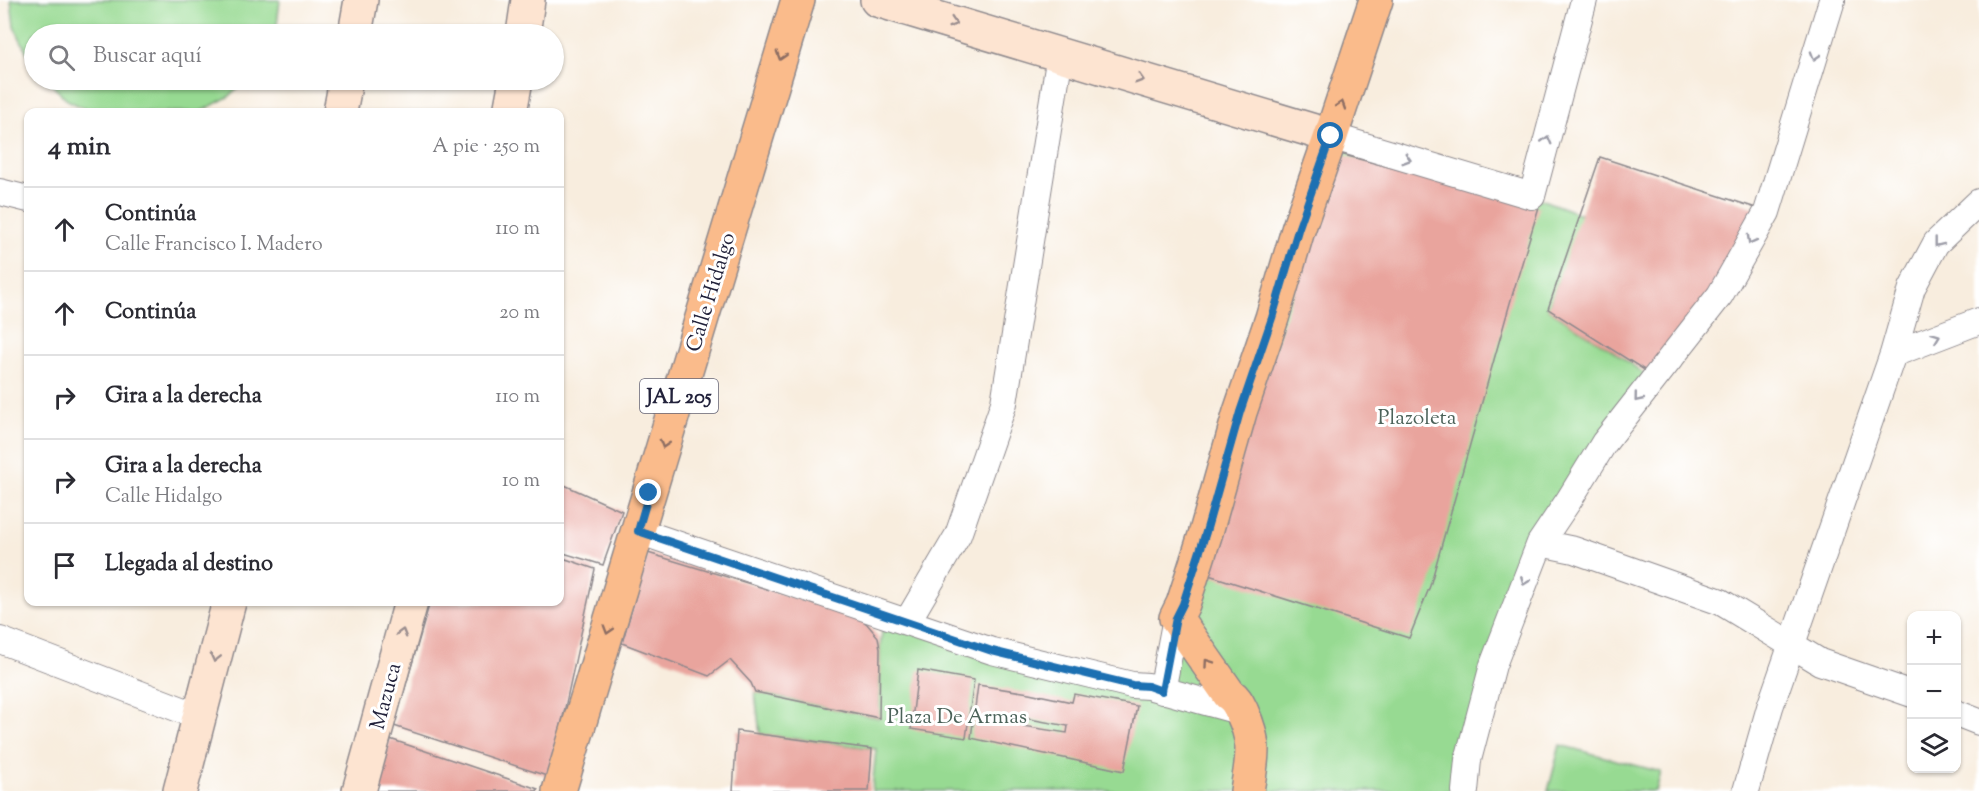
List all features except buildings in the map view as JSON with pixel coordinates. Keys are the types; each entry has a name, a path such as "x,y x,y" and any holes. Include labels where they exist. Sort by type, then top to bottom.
{"main road":[{"path":"357,24 361,0"},
{"path":"524,24 528,0"},
{"name":"Calle Hidalgo","path":"559,791 798,0"},
{"path":"877,0 1331,136"},
{"path":"1247,791 1252,738 1242,712 1237,700 1229,694 1176,618 1183,604 1206,532 1240,412 1272,318 1298,230 1376,0"},
{"path":"341,108 344,90"},
{"path":"511,108 514,90"},
{"path":"180,791 228,606"},
{"name":"Mazuca","path":"359,791 410,606"}],"street":[{"path":"1331,136 1532,196 1584,0"},
{"path":"1465,791 1468,760 1493,665 1540,543 1604,443 1720,296 1767,212 1832,0"},
{"path":"907,622 958,536 1004,404 1060,56"},
{"path":"0,192 24,198"},
{"path":"1746,791 1770,707 1893,354 1912,288 1936,243 1979,202"},
{"path":"1893,354 1979,321"},
{"path":"638,531 992,651 1132,685 1148,686 1242,712"},
{"path":"1540,543 1574,550 1721,602 1820,662 1907,693"},
{"path":"1162,691 1176,618"},
{"path":"0,640 200,717"},
{"path":"1961,715 1979,722"}],"green space":[{"path":"11,0 280,0 277,24 24,24 24,46 14,26"},
{"path":"57,90 236,90 230,96 208,108 84,108 67,100"},
{"name":"Plazoleta","path":"1331,136 1532,196 1583,215 1548,309 1609,348 1647,376 1536,541 1453,791 872,791 876,749 760,734 755,692 879,718 880,649 884,614 1148,686 1176,618"},
{"path":"1560,745 1661,772 1656,791 1548,791"}],"route":[{"path":"649,493 638,531 992,651 1162,691 1176,618 1183,604 1206,532 1240,412 1272,318 1298,230 1331,136"}],"park label":[{"name":"Plaza De Armas","path":"957,716"}]}
